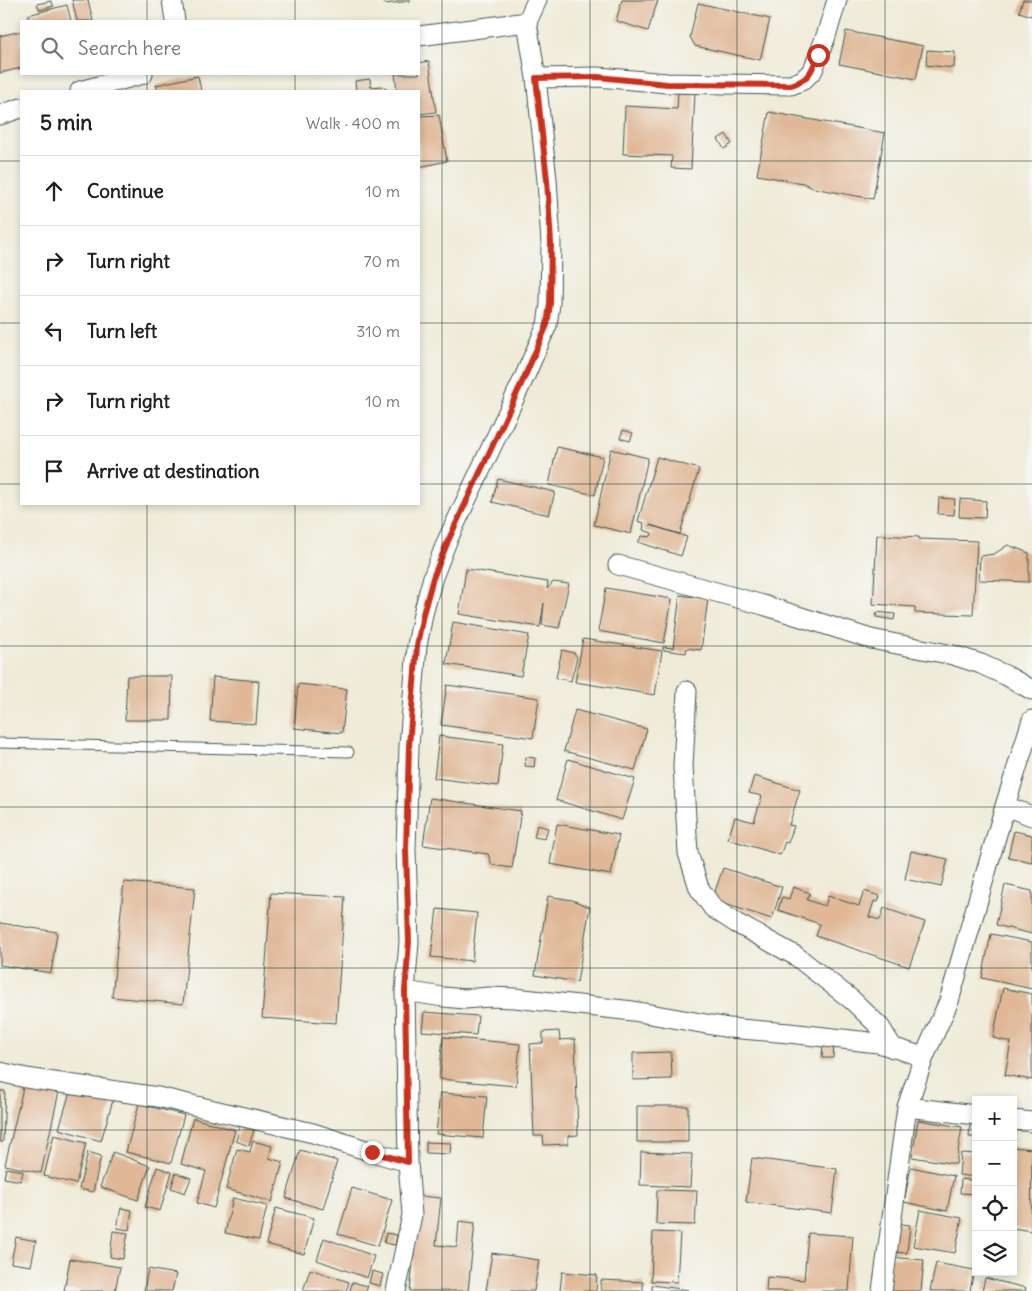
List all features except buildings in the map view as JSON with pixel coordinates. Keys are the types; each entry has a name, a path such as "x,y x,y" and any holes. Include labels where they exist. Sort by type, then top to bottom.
{"street":[{"path":"172,0 175,20"},
{"path":"396,1291 412,1215 408,1162 405,991 409,942 406,850 409,746 417,646 433,578 448,541 547,325 550,304 551,243 547,180 536,78 527,22 537,0"},
{"path":"536,78 598,77 667,84 791,85 803,80 813,70 837,0"},
{"path":"420,36 527,22"},
{"path":"84,90 139,75"},
{"path":"0,115 20,108"},
{"path":"618,565 763,605 871,640 953,655 981,664 1032,690"},
{"path":"687,691 684,766 688,853 699,888 713,908 796,956 852,1000 880,1027 893,1048"},
{"path":"882,1291 907,1107 924,1057 949,1001 1005,806 1032,720"},
{"path":"1005,806 1032,816"},
{"path":"405,991 465,999 516,998 633,1011 729,1028 789,1032 878,1043 924,1057"},
{"path":"0,1072 26,1078 158,1097 313,1132 408,1162"},
{"path":"907,1107 972,1115"},
{"path":"1017,1120 1032,1122"}],"lane":[{"path":"0,743 349,752"}],"route":[{"path":"372,1152 408,1162 405,991 409,942 406,850 409,746 417,646 423,614 433,578 448,541 547,325 550,304 551,243 547,180 536,78 598,77 667,84 791,85 798,83 808,76 813,70 818,55"}]}
